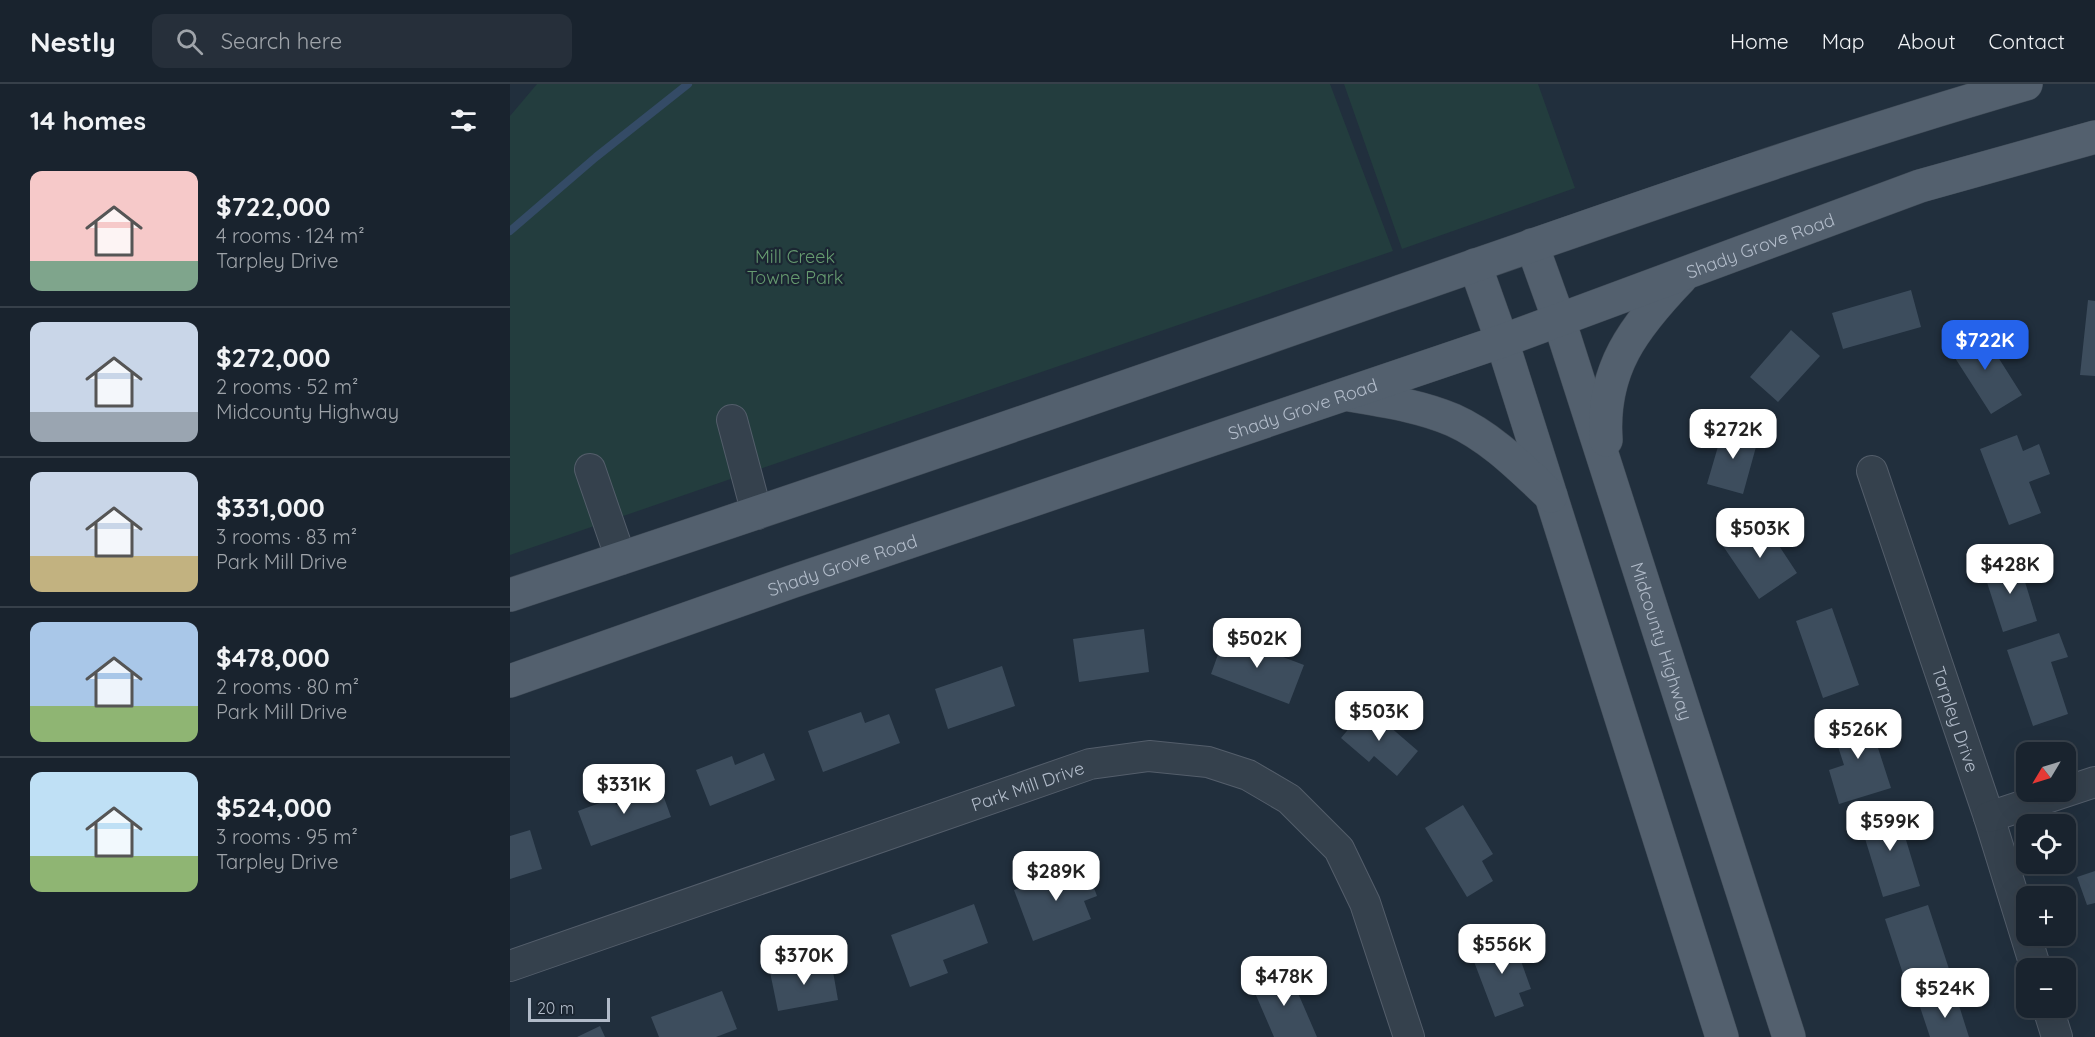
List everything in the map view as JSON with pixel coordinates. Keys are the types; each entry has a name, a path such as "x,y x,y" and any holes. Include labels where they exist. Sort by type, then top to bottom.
{"main road":[{"path":"510,596 757,514 1532,245 1901,120 2026,84"},
{"name":"Shady Grove Road","path":"510,681 791,582 1502,341 1920,186 2095,137"},
{"name":"Midcounty Highway","path":"1532,245 1559,320 1789,1037"},
{"path":"1475,266 1502,341 1722,1037"},
{"path":"1608,472 1604,418 1610,382 1624,348 1649,311 1686,272"},
{"path":"1346,394 1399,403 1454,421 1498,448 1551,495"}],"street":[{"path":"732,420 757,514"},
{"path":"591,469 621,559"},
{"name":"Tarpley Drive","path":"1872,471 1989,817 2033,958"},
{"name":"Park Mill Drive","path":"510,966 1090,764 1149,756 1208,762 1248,775 1289,799 1339,849 1365,903 1408,1037"},
{"path":"1989,817 2095,782"},
{"path":"2051,1018 2057,1037"}],"green space":[{"name":"Mill Creek Towne Park","path":"537,84 1330,84 1393,251 510,555 510,116"},
{"path":"1344,84 1538,84 1575,188 1402,249"}],"building":[{"path":"1911,290 1921,327 1843,349 1832,313"},
{"path":"2088,300 2095,301 2095,376 2080,375"},
{"path":"1979,327 2022,395 1991,414 1948,347"},
{"path":"1791,330 1820,356 1778,402 1750,377"},
{"path":"1724,426 1759,436 1743,494 1707,484"},
{"path":"2017,435 2023,451 2039,444 2050,474 2029,482 2041,513 2009,525 1980,449"},
{"path":"1762,520 1797,573 1759,599 1723,546"},
{"path":"2018,559 2037,621 2003,632 1983,570"},
{"path":"1832,608 1859,685 1823,698 1796,621"},
{"path":"1144,629 1149,672 1079,682 1073,639"},
{"path":"2059,633 2068,657 2051,662 2068,714 2033,726 2007,650"},
{"path":"1225,635 1304,665 1289,704 1211,674"},
{"path":"1002,666 1015,706 948,729 935,689"},
{"path":"1367,707 1418,751 1397,776 1374,756 1369,762 1341,738"},
{"path":"1866,711 1891,788 1839,804 1829,770 1844,765 1830,722"},
{"path":"861,712 865,723 889,714 900,743 823,772 808,731"},
{"path":"764,753 775,780 710,806 696,770 732,756 735,765"},
{"path":"658,781 671,817 591,846 578,811 613,798 616,805 646,794 643,786"},
{"path":"1463,805 1493,854 1482,861 1493,881 1467,897 1425,828"},
{"path":"1896,807 1920,886 1883,897 1859,819"},
{"path":"530,830 542,869 510,879 510,836"},
{"path":"1085,864 1097,896 1084,901 1091,919 1033,941 1014,890"},
{"path":"2095,871 2095,903 2087,905 2077,877"},
{"path":"974,904 988,943 943,960 948,973 910,987 891,935"},
{"path":"1928,905 1949,969 1906,983 1885,919"},
{"path":"1512,936 1531,989 1519,993 1524,1006 1495,1017 1470,951"},
{"path":"831,960 838,1000 778,1011 770,972"},
{"path":"1288,970 1317,1037 1274,1037 1252,986"},
{"path":"722,991 737,1029 716,1037 659,1037 651,1017"},
{"path":"1956,996 1969,1037 1930,1037 1920,1007"},
{"path":"600,1026 605,1037 577,1037"}],"waterway":[{"path":"510,231 596,157 688,84"}]}
